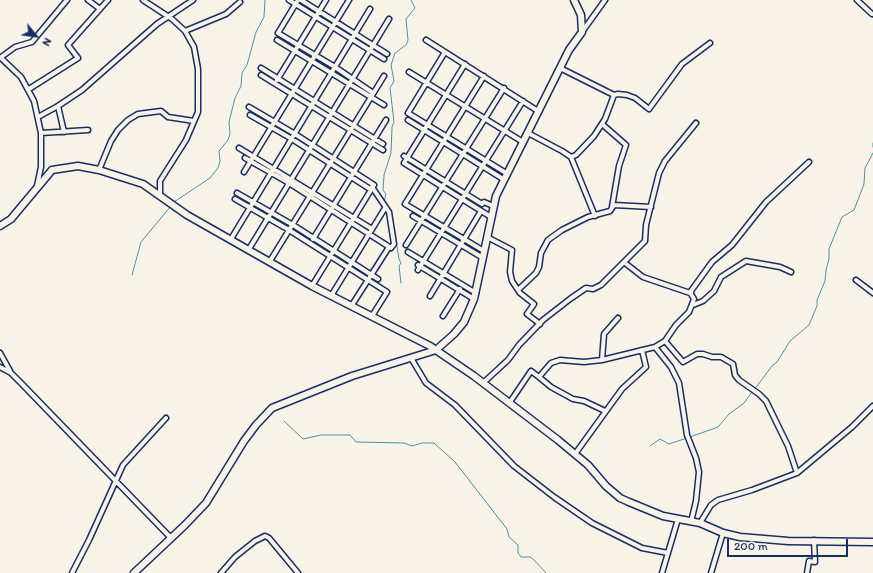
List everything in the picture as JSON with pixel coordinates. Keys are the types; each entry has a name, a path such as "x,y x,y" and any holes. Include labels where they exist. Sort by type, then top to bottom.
{"street":[{"path":"36,191 41,167 41,133 38,117 29,89 21,77 1,58 15,47 32,42 67,0"},
{"path":"88,0 100,9"},
{"path":"29,89 78,58 68,45 108,0"},
{"path":"143,0 172,19 185,31 194,47 198,70 198,112 186,140 160,181 160,196"},
{"path":"38,117 82,90 157,24 193,0"},
{"path":"289,0 296,2 332,27 384,59"},
{"path":"301,0 388,54"},
{"path":"275,83 326,0"},
{"path":"244,172 349,0"},
{"path":"574,0 581,14 582,32"},
{"path":"134,573 206,503 244,441 256,425 272,408 352,376 436,350 454,334 464,322 475,296 493,206 504,176 528,133 569,50 605,0"},
{"path":"857,0 872,14"},
{"path":"185,31 226,14 240,2"},
{"path":"296,2 278,33 335,67 373,93"},
{"path":"231,239 370,9"},
{"path":"249,249 389,19"},
{"path":"277,40 332,72 384,105"},
{"path":"426,40 504,88 538,111"},
{"path":"560,68 614,95 627,95 649,109 682,64 710,43"},
{"path":"445,52 408,113 486,161 504,176"},
{"path":"465,64 424,130 405,157 404,164 491,217"},
{"path":"261,68 315,100 383,144"},
{"path":"409,72 523,142"},
{"path":"261,75 383,150"},
{"path":"270,262 384,76"},
{"path":"484,76 405,204 484,251"},
{"path":"406,245 504,88"},
{"path":"571,158 576,155 594,136 602,124 614,95"},
{"path":"475,296 459,290 419,267 523,101"},
{"path":"58,106 64,132"},
{"path":"249,107 295,134 374,185 312,286"},
{"path":"99,170 111,141 118,130 128,120 138,114 161,111 168,117 194,121"},
{"path":"250,115 371,188 389,212 394,244 391,248 388,247 352,305"},
{"path":"310,244 386,120"},
{"path":"408,120 482,166 504,176"},
{"path":"483,383 508,360 540,324 570,298 586,288 593,289 601,285 625,263 645,241 646,225 659,173 665,161 696,123"},
{"path":"518,290 536,273 548,240 562,230 595,216 610,212 619,166 626,145 602,124"},
{"path":"41,133 88,130"},
{"path":"528,133 562,151 571,158 595,216"},
{"path":"239,148 372,229"},
{"path":"405,157 482,204 484,202 493,206"},
{"path":"245,158 289,183 388,247"},
{"path":"690,293 712,262 732,245 766,202 809,162"},
{"path":"0,226 11,219 36,191 52,170 78,166 99,170 143,184 172,204 312,286 352,305 436,350 510,402 575,454 620,498 663,516 700,523 723,533 740,537 773,540 873,542"},
{"path":"237,193 293,225 378,279"},
{"path":"235,199 289,230 387,292 372,316"},
{"path":"612,207 651,207"},
{"path":"331,296 385,208"},
{"path":"430,296 481,211"},
{"path":"413,216 483,258"},
{"path":"486,237 512,250 510,272 512,281 518,290 534,304 527,314 540,324"},
{"path":"408,252 462,285 475,296"},
{"path":"693,305 703,301 714,291 721,277 746,261 780,267 791,272"},
{"path":"539,377 551,363 560,360 584,362 602,360 655,347 665,341 693,305 694,299 690,293 643,277 625,263"},
{"path":"856,280 873,293"},
{"path":"444,316 462,285"},
{"path":"602,360 604,334 618,318"},
{"path":"665,341 683,362 697,354 721,357 733,364 735,375 739,380 754,390 766,401 788,446 798,473"},
{"path":"655,347 671,367 679,383 689,437 699,472 696,501 691,522"},
{"path":"575,454 622,389 646,367 642,350"},
{"path":"0,353 11,373 171,538"},
{"path":"411,358 426,383 455,405 514,466 554,497 592,523 642,548 668,553"},
{"path":"0,367 11,373"},
{"path":"510,402 531,371 551,387 573,399 584,401 605,411"},
{"path":"700,523 711,505 718,500 752,490 798,473 852,427 873,406"},
{"path":"72,573 89,540 123,465 131,454 166,418"},
{"path":"662,573 678,519"},
{"path":"711,573 723,533"},
{"path":"221,573 235,557 254,541 265,536 269,538 298,573"},
{"path":"807,573 809,561 815,562 814,540"}],"waterway":[{"path":"174,202 210,178 218,168 220,161 219,151 228,140 230,134 229,122 235,98 241,86 242,73 247,65 256,32 264,17 265,0"},
{"path":"384,202 386,194 383,190 384,175 391,153 392,127 394,122 390,88 394,81 391,65 395,53 406,45 408,40 406,19 415,8 411,0"},
{"path":"754,390 772,366 777,362 790,341 809,325 825,281 829,259 829,249 842,217 854,210 864,184 865,168 873,153"},
{"path":"132,275 141,242 171,206"},
{"path":"389,209 391,210 399,259 401,263 399,266 401,283"},
{"path":"690,437 718,427 729,414 744,403 752,392"},
{"path":"284,421 303,439 321,435 350,435 356,442 404,443 412,446 422,443 434,443 455,462 507,529 509,537 518,545 518,553 521,557 530,557 546,573"},
{"path":"650,446 660,439 669,444 687,438"}]}
